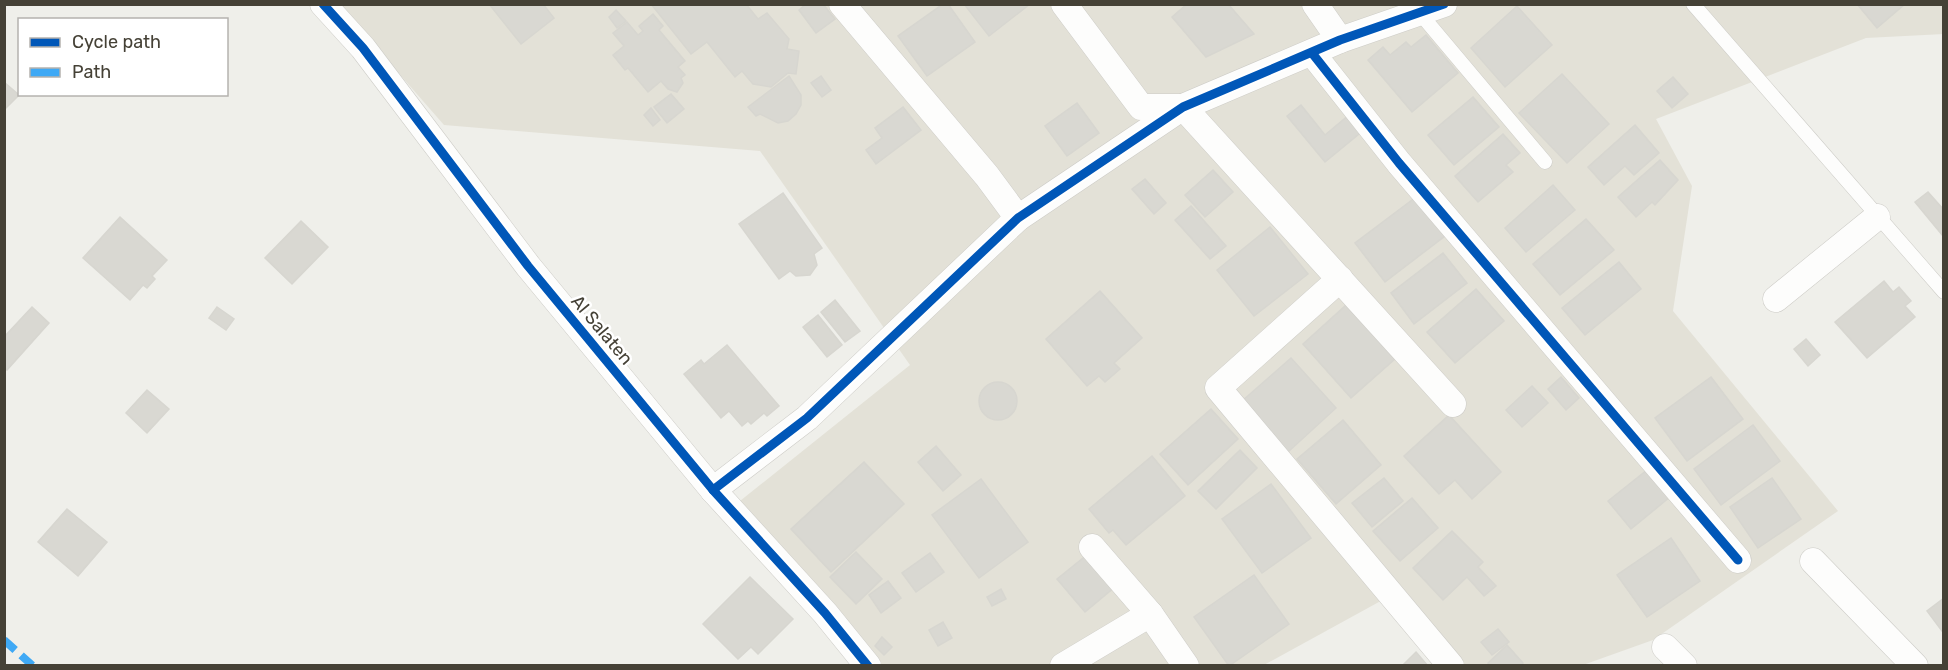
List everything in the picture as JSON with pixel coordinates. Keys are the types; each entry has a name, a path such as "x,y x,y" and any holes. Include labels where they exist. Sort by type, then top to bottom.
{"street":[{"name":"Al Salaten","path":"323,4 363,48 528,266 713,490 825,613 868,666"},
{"path":"842,4 987,176 1018,218"},
{"path":"1064,4 1140,107 1182,107 1453,404"},
{"path":"1316,4 1340,40"},
{"path":"713,490 807,418 1018,218 1182,107 1340,40 1418,11 1444,4"},
{"path":"1312,53 1399,163 1738,560"},
{"path":"1776,298 1877,217"},
{"path":"1340,279 1218,388 1451,666"},
{"path":"1092,547 1150,614 1186,666"},
{"path":"1813,561 1915,666"},
{"path":"1064,666 1150,614"},
{"path":"1665,647 1684,666"}],"lane":[{"path":"1693,4 1944,292"},
{"path":"1418,11 1545,162"}],"shaded area":[{"path":"1943,4 1944,34 1866,38 1656,119 1692,186 1673,311 1838,511 1653,640 1583,665 1447,665 1388,597 1264,665 882,666 730,509 910,365 760,151 444,125 339,5"}],"building":[{"path":"489,4 543,4 554,18 521,44"},
{"path":"651,4 746,4 758,19 767,13 789,39 787,49 799,51 796,74 788,73 771,87 753,84 742,71 735,77 707,42 691,54"},
{"path":"806,4 823,4 835,19 816,33 799,10"},
{"path":"943,4 948,4 975,42 927,76 898,36"},
{"path":"964,4 1030,4 989,36"},
{"path":"1187,4 1228,4 1254,34 1206,57 1172,17"},
{"path":"1857,4 1905,4 1877,28"},
{"path":"1517,6 1552,45 1505,87 1471,48"},
{"path":"616,10 626,21 617,28 609,17"},
{"path":"653,14 663,26 659,30 685,61 678,67 685,75 681,78 683,83 677,92 668,89 661,81 648,92 628,68 625,70 613,55 624,46 613,33 627,22 638,35 643,31 639,26"},
{"path":"1426,35 1458,73 1412,112 1368,60 1383,47 1390,55 1406,42 1411,47"},
{"path":"1562,74 1609,124 1567,163 1519,113"},
{"path":"789,76 801,95 801,105 796,114 788,121 778,123 760,114 756,116 748,107"},
{"path":"821,76 831,90 822,97 811,83"},
{"path":"1673,77 1688,94 1672,108 1657,91"},
{"path":"4,82 18,96 4,110"},
{"path":"671,94 684,109 667,123 654,107"},
{"path":"1473,97 1499,127 1454,165 1428,135"},
{"path":"1077,103 1099,133 1067,156 1045,126"},
{"path":"1301,105 1325,135 1350,114 1364,130 1325,162 1287,116"},
{"path":"903,107 921,130 876,164 866,150 882,138 875,128"},
{"path":"651,108 660,120 653,126 644,115"},
{"path":"1635,125 1659,153 1634,175 1625,166 1604,185 1588,167"},
{"path":"1503,134 1520,153 1506,165 1513,172 1478,202 1455,176"},
{"path":"1660,160 1678,180 1655,205 1652,202 1636,217 1618,197"},
{"path":"1213,170 1233,192 1205,217 1185,195"},
{"path":"1145,179 1166,203 1154,214 1132,189"},
{"path":"1553,185 1575,210 1526,252 1505,228"},
{"path":"1928,192 1944,210 1943,236 1915,202"},
{"path":"783,193 822,248 814,254 817,265 810,275 796,276 790,271 779,279 739,224"},
{"path":"1416,197 1445,236 1385,282 1355,243"},
{"path":"1191,206 1226,246 1210,259 1175,220"},
{"path":"120,217 167,260 152,276 155,279 147,288 143,285 130,300 83,258"},
{"path":"1586,219 1614,250 1560,295 1533,264"},
{"path":"301,221 328,247 292,284 265,258"},
{"path":"1270,227 1308,274 1254,316 1217,270"},
{"path":"1443,253 1467,283 1414,324 1391,293"},
{"path":"1619,262 1641,289 1585,335 1562,308"},
{"path":"1884,281 1893,292 1899,287 1911,301 1905,306 1915,317 1867,358 1835,322"},
{"path":"1476,289 1504,321 1455,363 1427,332"},
{"path":"1100,291 1142,338 1114,363 1120,369 1105,382 1099,376 1087,386 1046,339"},
{"path":"835,300 860,331 845,342 821,312"},
{"path":"1346,305 1395,359 1351,398 1303,344"},
{"path":"32,307 49,323 7,370 4,368 4,337"},
{"path":"217,307 234,319 226,330 209,318"},
{"path":"818,315 842,345 827,357 803,327"},
{"path":"1806,339 1820,355 1808,366 1794,349"},
{"path":"727,345 779,406 767,416 764,413 751,424 748,421 742,426 729,411 721,418 684,374 701,360 704,364"},
{"path":"1291,358 1336,408 1288,452 1242,401"},
{"path":"1561,377 1579,398 1566,410 1548,389"},
{"path":"1711,377 1743,419 1687,461 1655,418"},
{"path":"998,382 1011,388 1017,401 1011,414 998,420 985,414 979,401 985,388"},
{"path":"1532,386 1548,403 1522,427 1506,410"},
{"path":"147,390 169,409 147,433 126,413"},
{"path":"1211,409 1238,439 1188,485 1160,454"},
{"path":"1449,415 1501,472 1472,499 1455,480 1439,494 1404,456"},
{"path":"1343,420 1381,465 1336,504 1297,459"},
{"path":"1753,425 1780,461 1721,505 1694,469"},
{"path":"936,446 961,475 943,491 918,462"},
{"path":"1240,450 1257,468 1216,509 1198,491"},
{"path":"1152,456 1185,496 1126,545 1113,530 1109,533 1089,509"},
{"path":"864,462 904,504 831,572 791,529"},
{"path":"1647,470 1670,497 1631,529 1608,501"},
{"path":"1384,478 1403,501 1372,527 1352,503"},
{"path":"1772,478 1801,519 1758,548 1730,507"},
{"path":"981,479 1028,542 979,578 932,515"},
{"path":"1271,484 1311,538 1262,573 1222,519"},
{"path":"1412,498 1438,528 1400,561 1373,531"},
{"path":"67,509 107,542 78,576 38,542"},
{"path":"1452,531 1483,562 1478,567 1496,586 1484,596 1467,577 1443,600 1413,568"},
{"path":"1671,538 1700,581 1647,617 1617,575"},
{"path":"856,552 882,579 856,604 830,577"},
{"path":"930,553 944,572 916,592 902,573"},
{"path":"1088,554 1115,587 1085,612 1057,579"},
{"path":"1254,575 1289,624 1229,666 1194,617"},
{"path":"750,577 793,619 758,654 751,647 738,659 703,624"},
{"path":"888,581 901,598 881,613 869,595"},
{"path":"1001,589 1006,599 992,606 987,597"},
{"path":"1944,598 1944,630 1942,631 1927,611"},
{"path":"943,622 952,638 938,646 929,630"},
{"path":"1498,629 1509,642 1492,655 1481,642"},
{"path":"882,637 892,647 884,655 875,646"},
{"path":"1507,645 1523,663 1521,666 1490,666 1488,663"},
{"path":"1416,652 1428,666 1402,666"}],"marked path":[{"path":"4,640 33,666"}],"cycle path":[{"path":"323,4 363,48 528,266 713,490 825,613 868,666"},
{"path":"713,490 807,418 1018,218 1183,107 1340,40 1444,4"},
{"path":"1312,53 1399,163 1738,560"}]}
